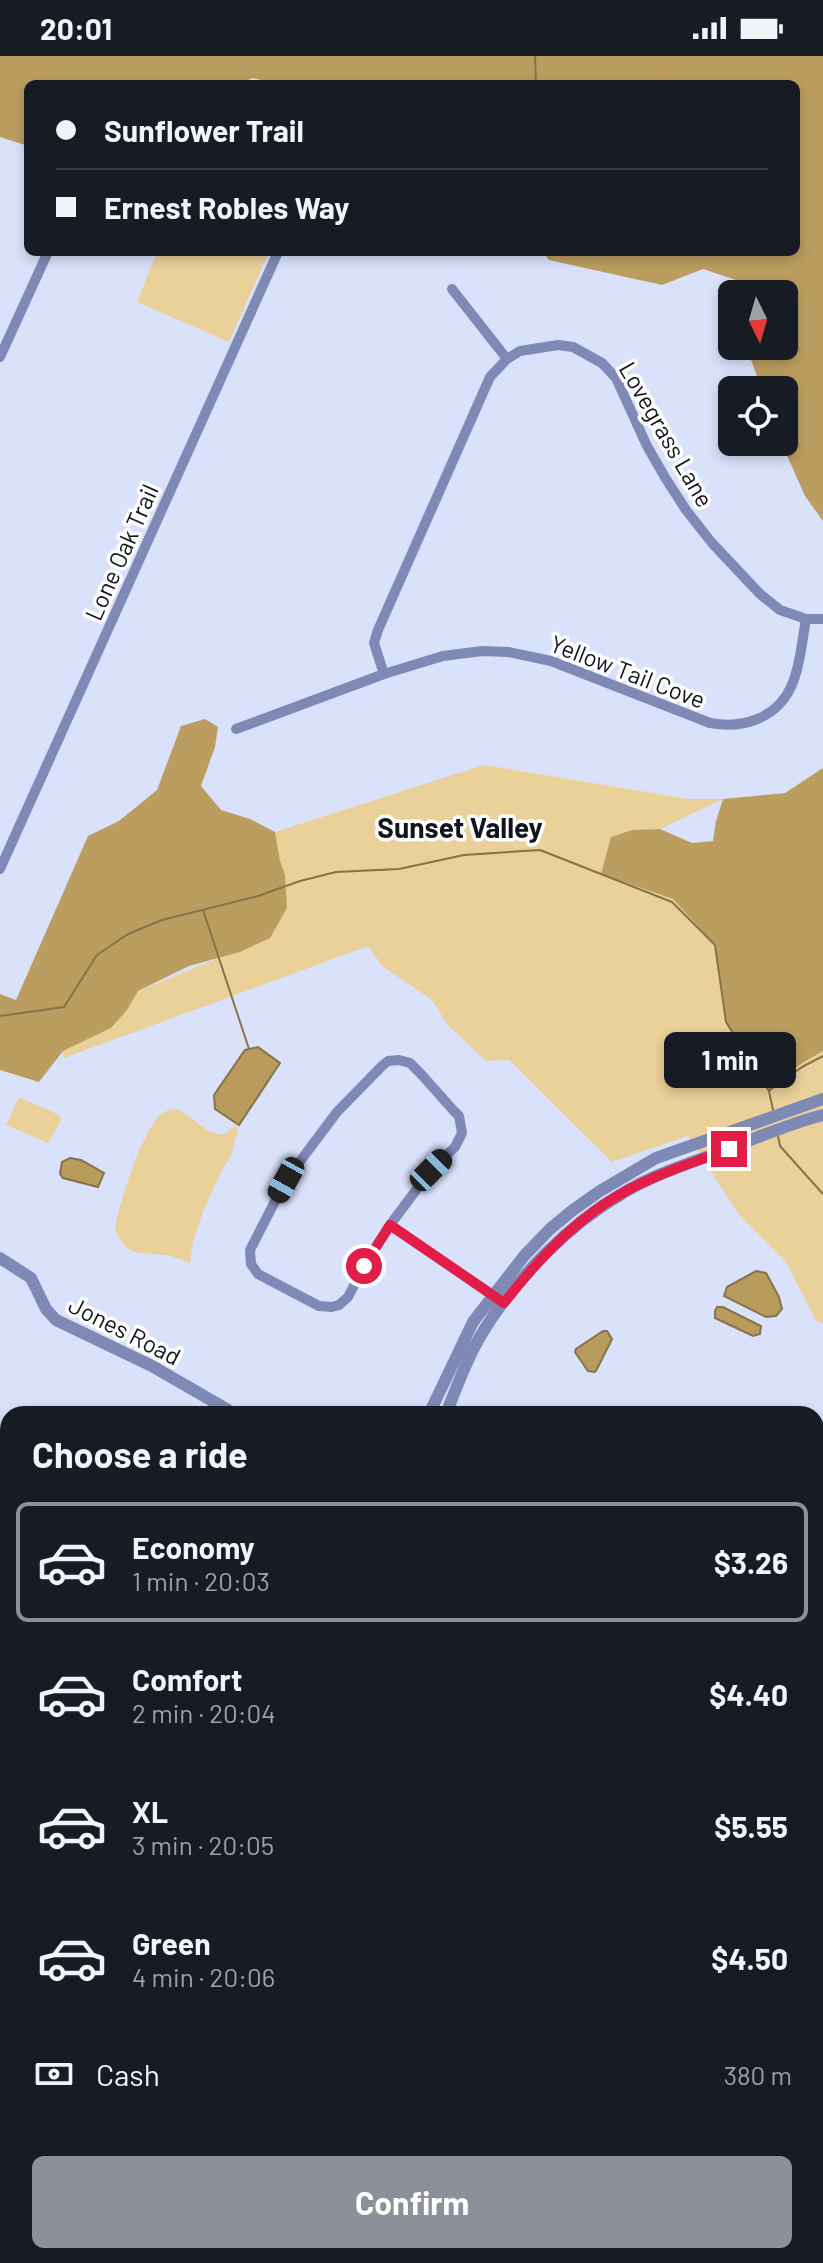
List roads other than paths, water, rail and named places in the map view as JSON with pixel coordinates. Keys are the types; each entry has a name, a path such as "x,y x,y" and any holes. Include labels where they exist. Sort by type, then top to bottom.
{"street":[{"path":"0,357 46,256"},
{"name":"Lone Oak Trail","path":"0,869 276,256"},
{"path":"384,674 374,643 378,630 490,377 507,359 452,289"},
{"name":"Lovegrass Lane","path":"507,359 520,351 558,345 573,347 602,363 616,378 647,446 699,528 760,594 780,610 806,619 823,619"},
{"name":"Yellow Tail Cove","path":"236,729 384,674 460,653 508,652 551,661 710,723 736,726 762,718 790,690 806,619"},
{"path":"399,1060 410,1063 459,1116 462,1133 455,1147 431,1170 390,1225 348,1297 332,1307 319,1306 263,1277 251,1264 250,1250 286,1180 337,1112 382,1066 388,1061 399,1060"},
{"path":"449,1406 499,1300 524,1256 542,1237 600,1191 656,1158 823,1099"},
{"path":"433,1406 473,1322 560,1240 624,1192 659,1175 823,1115"},
{"path":"390,1225 499,1300"},
{"name":"Jones Road","path":"0,1258 7,1269 31,1278 46,1309 56,1320 152,1366 221,1406"}],"waterway":[{"path":"535,56 536,80"},
{"path":"629,56 666,80"},
{"path":"800,249 819,272 823,282"},
{"path":"0,1016 64,1007 97,955 128,934 162,920 336,872 399,869 464,855 540,850 672,902 715,945 726,1022 769,1091 773,1110"},
{"path":"203,910 249,1049"},
{"path":"770,1090 823,1056"},
{"path":"778,1136 780,1146 823,1194"}],"district":[{"name":"Sunset Valley","path":"460,827"}]}
